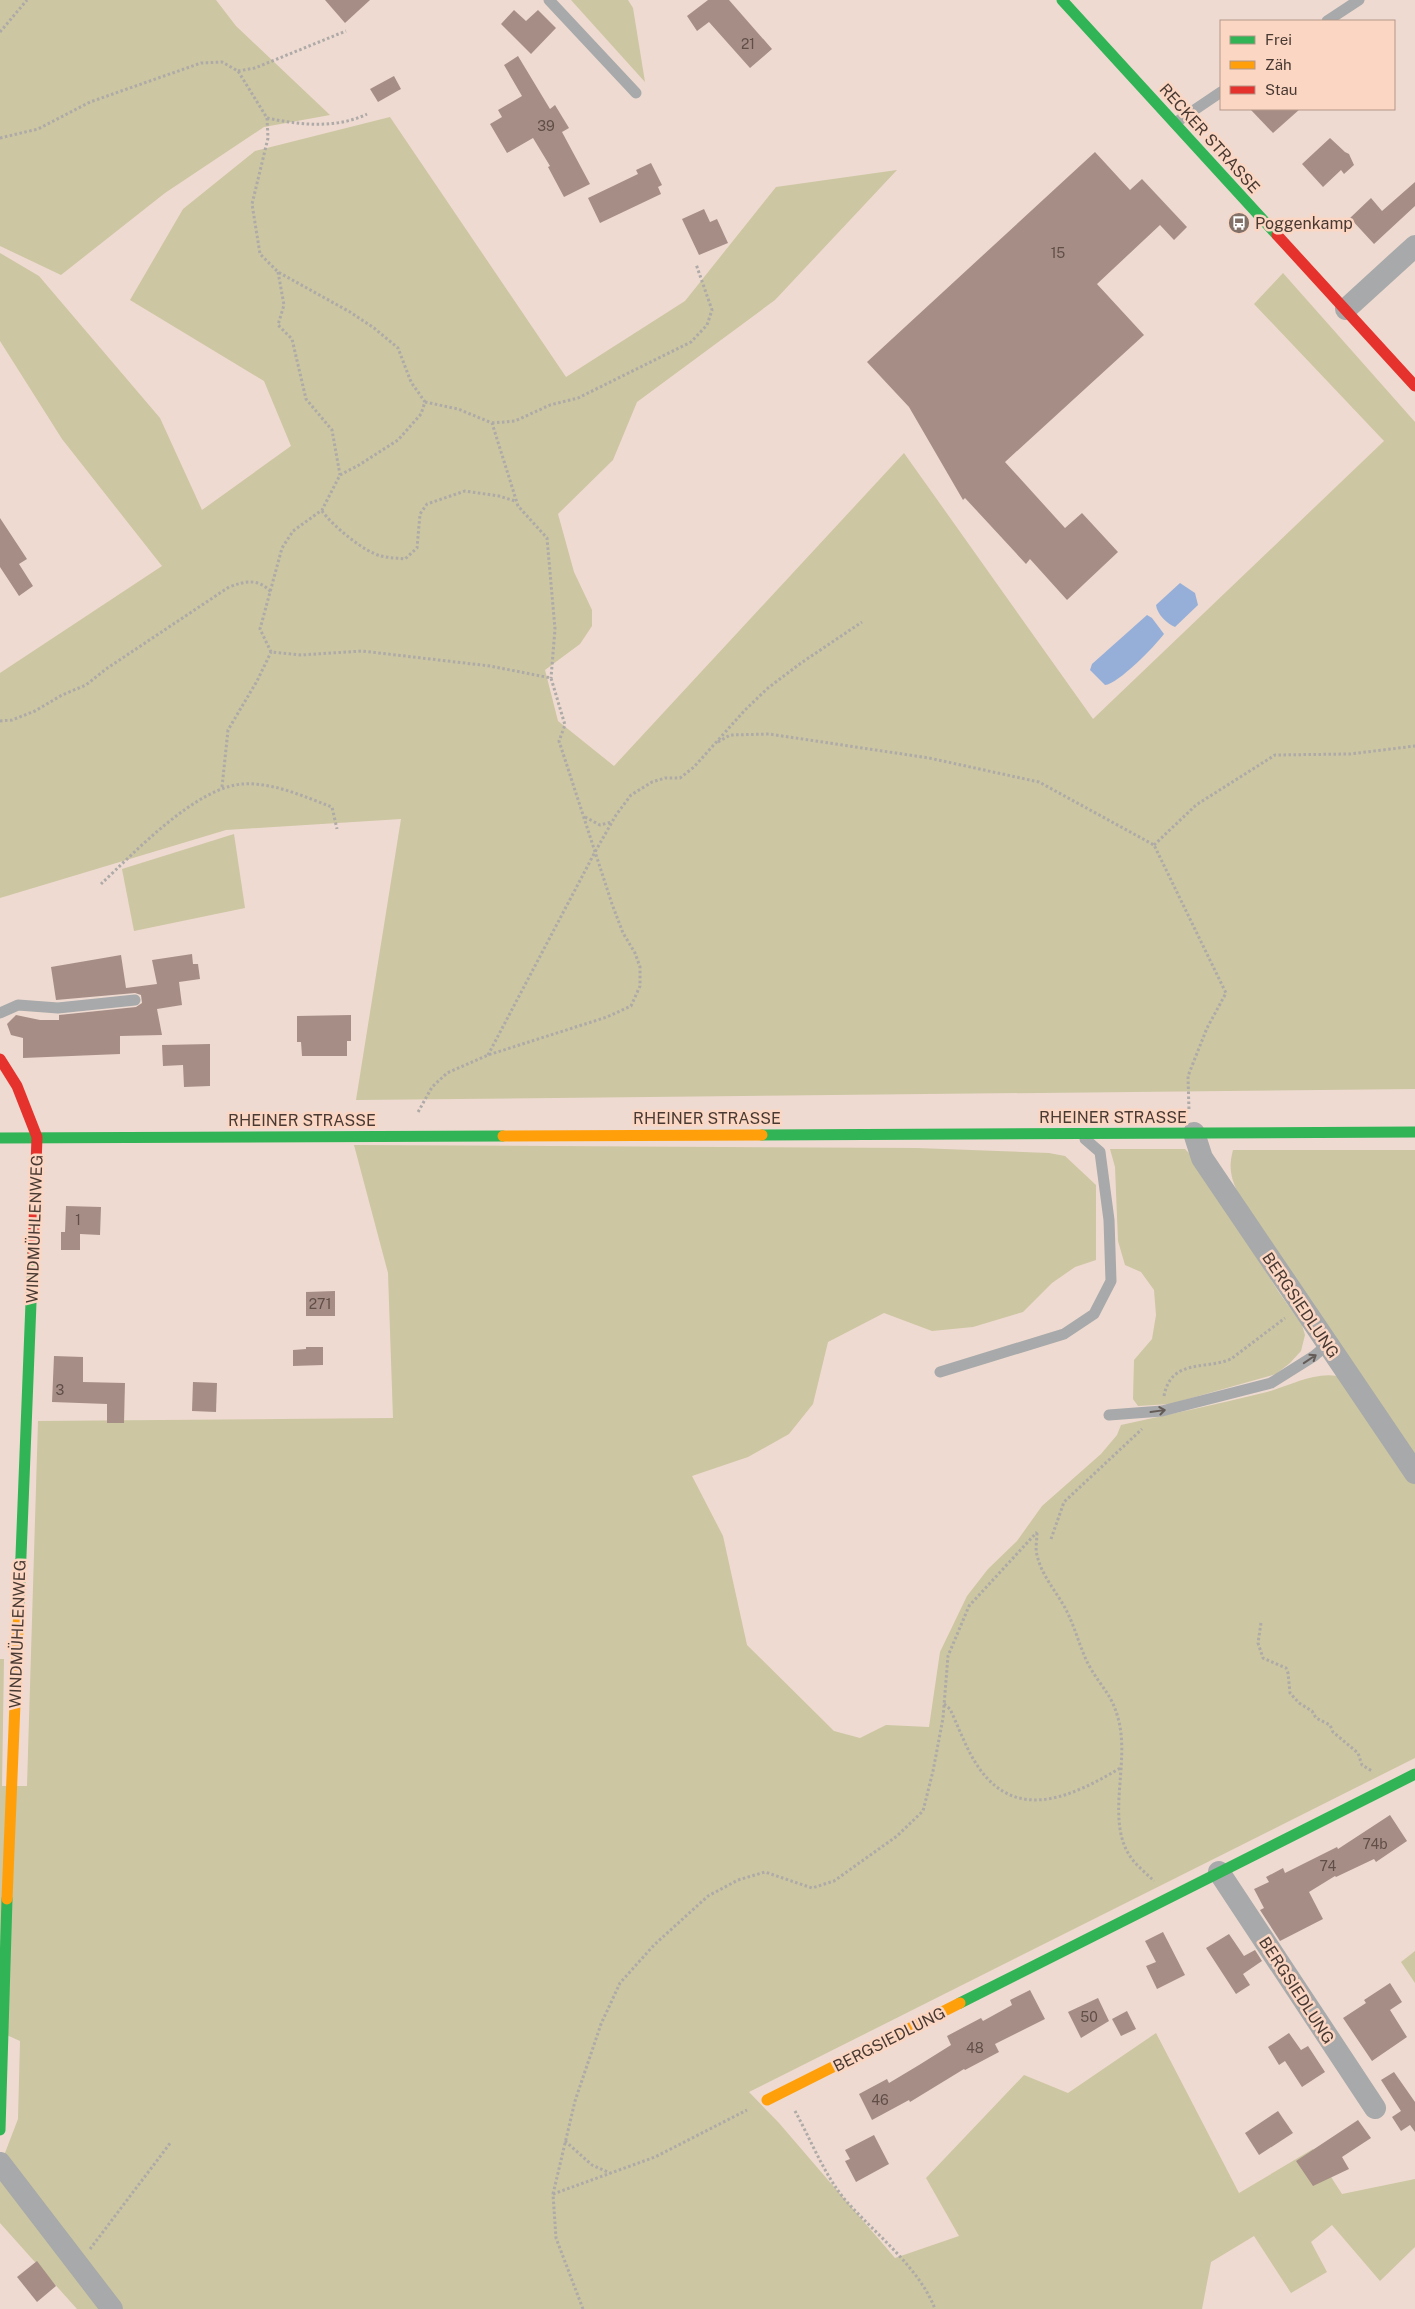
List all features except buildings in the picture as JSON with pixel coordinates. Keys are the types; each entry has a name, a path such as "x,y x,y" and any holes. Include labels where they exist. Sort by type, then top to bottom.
{"main road":[{"name":"RECKER STRASSE","path":"1062,0 1415,386"},
{"path":"0,1059 17,1086 37,1137"},
{"name":"RHEINER STRASSE","path":"0,1138 1415,1132"},
{"name":"WINDMÜHLENWEG","path":"0,2130 0,2054 37,1137"},
{"name":"BERGSIEDLUNG","path":"767,2100 1415,1774"}],"street":[{"path":"1346,309 1415,246"},
{"name":"BERGSIEDLUNG","path":"1194,1133 1202,1158 1415,1473"},
{"name":"BERGSIEDLUNG","path":"1219,1872 1375,2108"},
{"path":"0,2163 112,2309"}],"lane":[{"path":"549,0 636,93"},
{"path":"1329,20 1359,0"},
{"path":"1175,123 1220,93"},
{"path":"0,1013 18,1005 58,1008 136,1000"},
{"path":"940,1372 1064,1334 1094,1314 1111,1281 1109,1220 1104,1170 1100,1152 1092,1142 1076,1132"},
{"path":"1109,1414 1162,1411 1271,1384 1328,1345"}],"path":[{"path":"0,32 27,0"},
{"path":"238,71 255,68 346,31"},
{"path":"0,138 38,129 90,102 201,64 222,62 238,71 267,118 268,138 252,204 260,254 278,272 350,312 374,328 398,348 411,382 425,402 458,409 492,423 516,421 550,405 578,398 691,342 707,325 712,310 696,264"},
{"path":"267,118 281,121 336,124 351,122 367,114"},
{"path":"278,272 284,305 278,324 292,340 306,399 332,430 340,475"},
{"path":"271,652 260,629 282,548 292,531 322,510 340,475 398,440 422,414 425,402"},
{"path":"414,1135 415,1117 432,1086 447,1073 488,1056 607,1017 631,1006 640,986 640,967 635,953 617,919 559,740 565,725 551,678 555,629 547,538 518,506 492,423"},
{"path":"322,510 327,518 366,550 380,556 405,559 417,548 420,514 427,504 465,491 499,496 516,501"},
{"path":"0,721 12,720 35,711 62,695 86,685 106,669 229,587 248,580 264,585 271,593"},
{"path":"488,1056 595,852 612,822 631,795 652,782 665,778 680,778 694,767 768,688 862,622"},
{"path":"271,652 301,655 362,651 490,666 551,678"},
{"path":"222,788 228,730 257,681 271,652"},
{"path":"718,742 730,736 769,734 929,758 1039,782 1154,845 1226,993 1207,1028 1188,1076 1189,1115 1194,1133"},
{"path":"1154,845 1196,805 1275,755 1350,754 1415,746"},
{"path":"101,884 136,851 186,810 206,795 222,788 244,784 271,786 317,801 332,807 337,829"},
{"path":"584,816 592,823 600,825 612,822"},
{"path":"1051,1539 1064,1502 1162,1411 1165,1392 1180,1371 1190,1366 1220,1364 1231,1359 1286,1317 1304,1309"},
{"path":"583,2309 556,2238 553,2194 575,2100 601,2024 620,1984 654,1945 708,1896 738,1880 765,1872 812,1888 834,1881 897,1836 923,1811 933,1771 944,1704 948,1656 970,1606 1037,1532 1037,1555 1049,1584 1068,1614 1091,1669 1112,1697 1119,1719 1123,1747 1118,1796 1119,1830 1132,1858 1170,1897"},
{"path":"1261,1624 1258,1643 1263,1658 1286,1668 1290,1693 1299,1703 1312,1712 1316,1718 1330,1725 1333,1732 1358,1753 1362,1765 1378,1774 1386,1788"},
{"path":"944,1704 950,1709 979,1768 1004,1793 1020,1799 1058,1799 1096,1782 1122,1766"},
{"path":"784,2091 838,2190 915,2276 932,2300 935,2309"},
{"path":"553,2194 655,2157 767,2100"},
{"path":"564,2141 592,2165 611,2173"},
{"path":"78,2266 171,2142"}],"shaded area":[{"path":"0,0 216,0 236,26 330,115 264,127 165,193 61,275 0,246"},
{"path":"571,0 628,0 633,8 645,82"},
{"path":"390,117 566,377 685,301 776,187 897,170 775,300 637,402 613,460 558,514 574,572 592,610 592,626 580,644 545,670 558,721 614,766 904,453 1093,719 1384,441 1254,304 1283,273 1415,422 1415,1089 356,1100 401,819 226,830 0,898 0,673 162,566 62,439 0,341 0,253 39,276 160,418 202,510 291,446 264,381 130,300 183,209 255,151"},
{"path":"234,834 245,908 134,931 122,869"},
{"path":"354,1145 917,1148 1049,1153 1065,1156 1096,1185 1096,1260 1075,1267 1052,1283 1023,1312 973,1327 932,1331 884,1313 828,1342 813,1404 789,1434 748,1457 692,1476 723,1536 747,1645 834,1731 860,1738 886,1725 929,1727 940,1652 967,1596 988,1569 1017,1541 1042,1506 1101,1454 1117,1435 1121,1425 1267,1392 1319,1376 1337,1376 1415,1484 1415,1758 749,2092 779,2123 895,2258 959,2236 926,2178 1024,2075 1068,2093 1156,2033 1239,2193 1313,2149 1342,2194 1415,2179 1415,2247 1380,2281 1332,2225 1311,2242 1327,2272 1291,2293 1254,2236 1211,2262 1202,2309 77,2309 0,2223 0,2166 18,2119 20,2041 0,2032 0,1659 4,1659 2,1786 27,1786 38,1421 393,1418 388,1273"},
{"path":"1110,1149 1185,1149 1195,1159 1278,1291 1302,1325 1305,1335 1301,1351 1290,1363 1276,1374 1170,1404 1138,1406 1133,1399 1134,1360 1152,1339 1156,1315 1154,1290 1141,1272 1125,1265 1118,1241 1115,1167"},
{"path":"1233,1150 1415,1150 1415,1456 1243,1203 1232,1177 1231,1158"},
{"path":"1415,1951 1415,1983 1401,1962"}],"water":[{"path":"1180,583 1195,593 1198,605 1175,627 1163,618 1158,612 1156,605"},
{"path":"1147,615 1152,618 1164,634 1127,672 1105,685 1090,670 1092,664"}],"traffic: fast":[{"path":"1062,0 1277,235"},
{"path":"762,1135 1415,1132"},
{"path":"0,1138 503,1136"},
{"path":"19,1606 33,1252"},
{"path":"960,2003 1415,1774"},
{"path":"0,2130 7,1899"}],"traffic: slow":[{"path":"503,1136 762,1135"},
{"path":"7,1899 19,1606"},
{"path":"767,2100 960,2003"}],"traffic: jam":[{"path":"1277,235 1415,386"},
{"path":"0,1059 17,1086 37,1137 33,1252"}],"place":[{"name":"Poggenkamp","path":"1239,223"}]}
